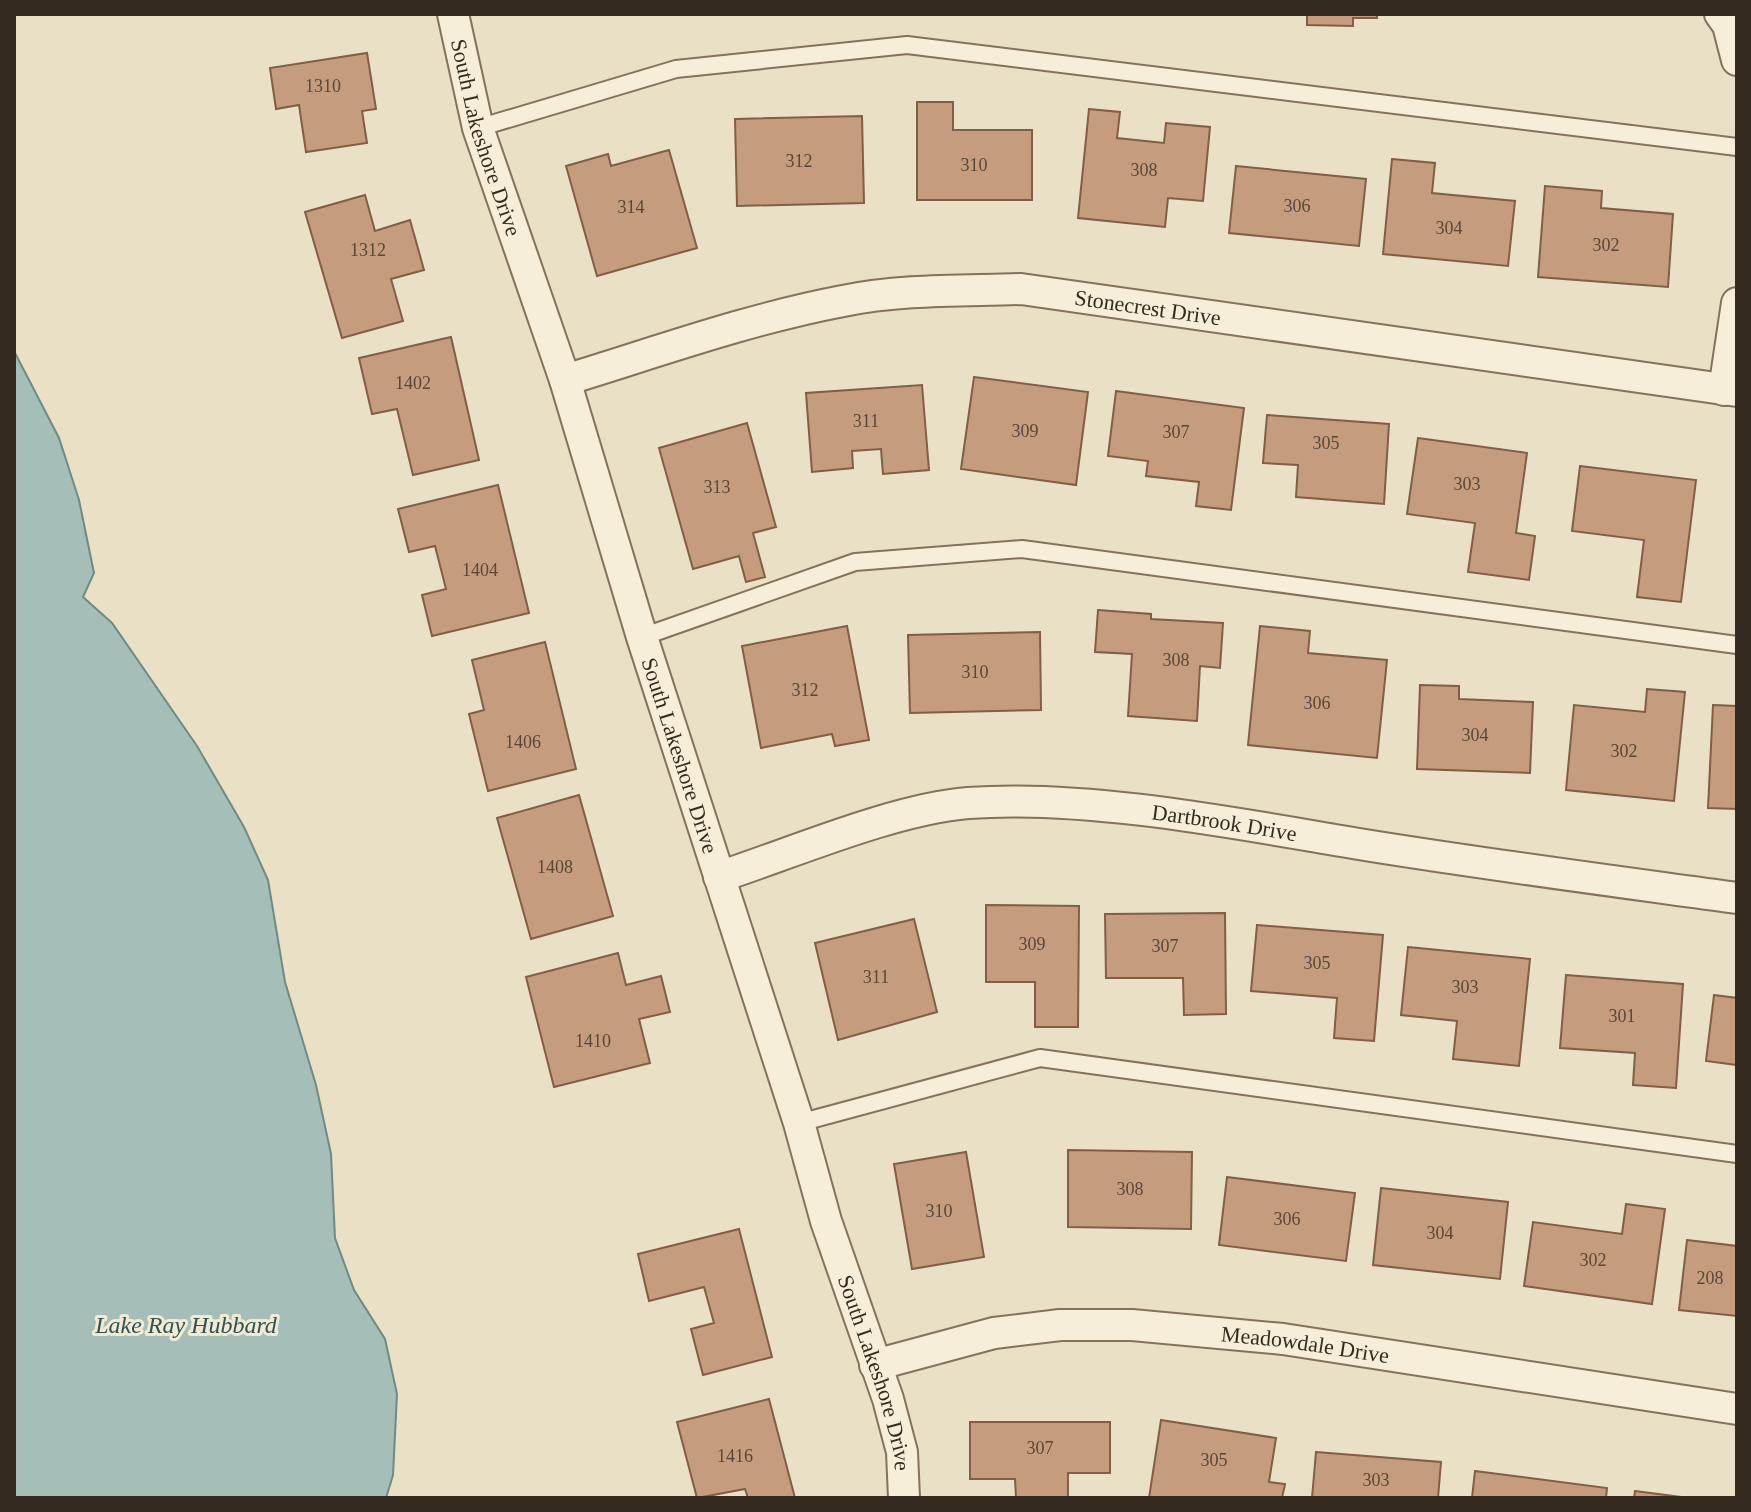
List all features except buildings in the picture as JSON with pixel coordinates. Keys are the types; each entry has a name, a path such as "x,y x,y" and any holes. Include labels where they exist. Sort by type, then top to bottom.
{"street":[{"name":"South Lakeshore Drive","path":"453,14 478,128 565,380 642,637 902,1452 904,1498"},
{"path":"1729,21 1737,60"},
{"name":"Stonecrest Drive","path":"565,380 767,318 845,300 907,292 1021,289 1731,390"},
{"path":"1731,390 1737,303"},
{"name":"Dartbrook Drive","path":"719,877 901,817 967,803 1025,803 1114,809 1245,825 1737,898"},
{"name":"Meadowdale Drive","path":"875,1365 994,1333 1060,1325 1132,1325 1283,1339 1737,1409"}],"lane":[{"path":"478,128 676,69 907,45 1737,147"},
{"path":"642,637 855,562 1022,549 1737,645"},
{"path":"799,1123 1040,1058 1737,1154"}],"water":[{"name":"Lake Ray Hubbard","path":"14,351 59,438 79,500 94,573 83,597 112,623 197,746 244,827 268,880 285,982 316,1085 331,1154 335,1238 354,1290 385,1339 397,1394 393,1475 386,1498 14,1498"}]}
